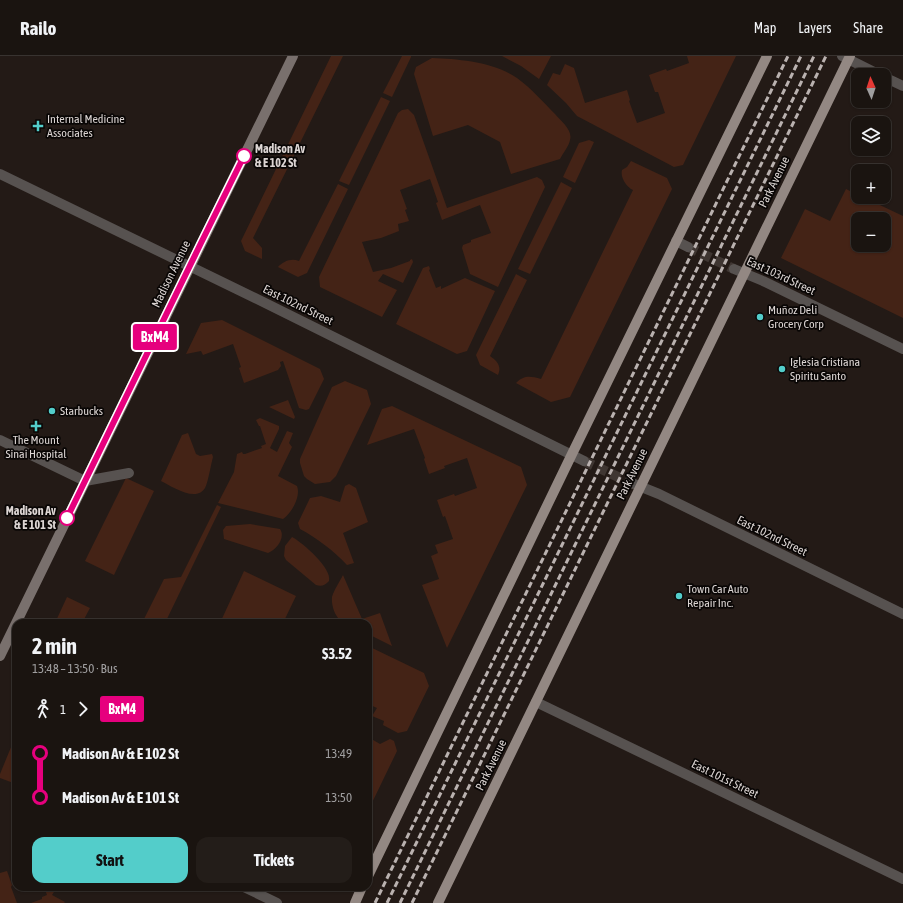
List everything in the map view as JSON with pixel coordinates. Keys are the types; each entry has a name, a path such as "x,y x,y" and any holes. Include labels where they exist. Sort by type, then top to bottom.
{"main road":[{"name":"Madison Avenue","path":"18,619 293,56"},
{"path":"372,868 767,56"},
{"name":"Park Avenue","path":"438,903 640,486 745,274 847,57"},
{"name":"Madison Avenue","path":"0,656 12,631"},
{"path":"355,903 360,891"}],"street":[{"path":"847,57 867,68"},
{"path":"891,80 903,86"},
{"name":"East 102nd Street","path":"0,174 584,461"},
{"path":"676,241 688,247"},
{"name":"East 103rd Street","path":"734,269 903,349"},
{"path":"0,440 85,481 130,473"},
{"name":"East 102nd Street","path":"629,482 903,614"},
{"name":"East 101st Street","path":"536,702 903,879"},
{"path":"252,891 277,903"}],"shaded area":[{"path":"331,56 343,56 253,238 262,248 262,259 245,251 241,241"},
{"path":"402,56 411,57 392,97 383,93"},
{"path":"502,56 551,56 539,79 521,66"},
{"path":"687,56 736,56 683,165 674,167 577,116 547,85 553,73 560,75 565,64 574,68 585,103 627,90 629,101 637,123 665,113 658,92 655,92 649,75 666,69 667,71 689,63"},
{"path":"432,58 476,62 498,68 517,78 542,100 568,129 570,133 569,142 560,159 511,174 500,142 468,125 433,136 414,74 416,67"},
{"path":"381,97 390,101 349,185 339,181"},
{"path":"408,109 414,115 447,208 537,177 542,180 545,187 498,287 470,274 462,248 463,245 471,242 471,240 491,233 480,205 442,220 436,203 438,202 430,179 400,190 407,209 405,210 409,221 398,224 399,231 381,238 362,242 373,272 391,268 412,259 413,262 403,283 383,274 378,281 397,290 382,317 320,287 319,277 398,113 402,110"},
{"path":"589,140 594,142 575,183 563,177 579,143"},
{"path":"631,161 667,178 672,189 570,397 551,402 516,383 527,377 541,379 633,190 624,182 622,176 622,170 627,167"},
{"path":"561,182 572,188 530,274 518,269"},
{"path":"338,184 348,189 307,273 298,277 278,267 288,261 299,261"},
{"path":"846,189 851,192 851,204 878,204 903,216 903,318 781,258 805,209 830,221"},
{"path":"429,266 429,270 436,288 441,286 441,289 465,278 495,291 467,351 457,354 396,324 423,268"},
{"path":"516,274 527,280 490,356 499,366 498,375 480,365 476,355"},
{"path":"222,320 320,369 324,379 309,409 306,410 299,408 283,361 280,362 281,366 278,370 244,383 239,368 241,367 233,344 203,355 201,351 186,354 201,323"},
{"path":"345,381 367,390 371,404 336,476 330,482 315,484 304,476 300,459 332,387"},
{"path":"288,400 295,417 294,419 269,407"},
{"path":"392,406 521,467 527,485 447,648 422,585 439,579 431,556 438,553 435,545 453,539 445,516 443,517 437,500 454,494 455,496 477,488 467,458 444,466 445,468 429,474 424,459 425,458 414,429 367,445 382,409"},
{"path":"260,418 279,426 270,448 277,452 287,431 293,433 289,443 292,447 278,476 297,486 298,495 290,513 283,519 218,503 234,472 237,454 242,452 245,454 262,448 261,446 266,444 260,426 256,420"},
{"path":"188,433 196,454 200,456 212,454 213,457 205,488 196,494 183,492 161,481 182,435"},
{"path":"126,478 154,491 114,575 85,561"},
{"path":"349,484 356,488 368,522 343,533 354,563 347,565 325,545 300,529 298,523 310,498 321,496 340,502 345,486"},
{"path":"217,505 221,507 167,619 144,619 164,579 181,577"},
{"path":"250,524 280,529 282,532 281,540 274,549 268,553 224,539 223,530 226,526"},
{"path":"292,537 316,556 322,563 329,576 329,581 326,584 322,586 316,585 286,560 284,556 285,546"},
{"path":"244,571 296,596 285,619 222,619"},
{"path":"343,575 362,619 339,619 332,605 332,597"},
{"path":"67,597 90,608 84,619 57,619"},
{"path":"380,613 392,646 372,636 372,619 362,619"},
{"path":"372,648 424,673 429,686 407,731 398,733 383,725 384,721 372,716 377,708 372,706"},
{"path":"372,739 380,744 390,739 394,741 397,751 372,803"},
{"path":"12,745 12,782 0,778 0,774"},
{"path":"7,871 17,903 0,903 0,873"},
{"path":"46,891 54,891 52,895 65,902 31,903 42,899 42,897 47,895"}],"tunnel":[{"path":"688,247 734,269"},
{"path":"584,461 629,482"}],"railway":[{"path":"375,903 788,56"},
{"path":"387,903 801,56"},
{"path":"400,903 814,56"},
{"path":"412,903 826,56"}],"bus line":[{"name":"BxM4","path":"67,518 244,156"}],"place":[{"name":"Internal Medicine Associates","path":"38,126"},
{"name":"Madison Av & E 102 St","path":"244,156"},
{"name":"Muñoz Deli Grocery Corp","path":"760,317"},
{"name":"Iglesia Cristiana Spiritu Santo","path":"782,369"},
{"name":"Starbucks","path":"52,411"},
{"name":"The Mount Sinai Hospital","path":"36,426"},
{"name":"Madison Av & E 101 St","path":"67,518"},
{"name":"Town Car Auto Repair Inc.","path":"679,596"}]}
